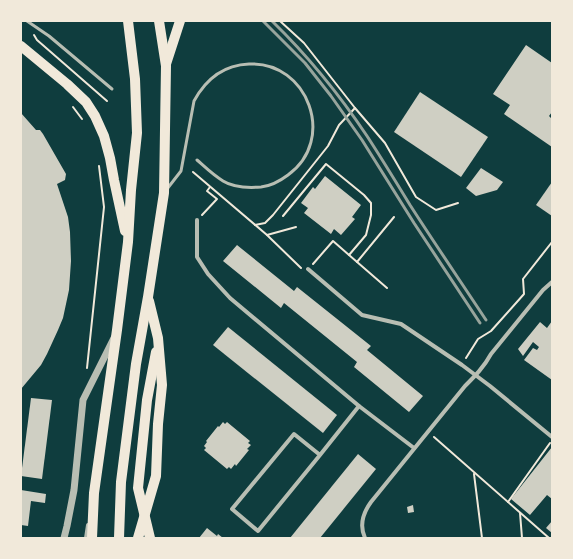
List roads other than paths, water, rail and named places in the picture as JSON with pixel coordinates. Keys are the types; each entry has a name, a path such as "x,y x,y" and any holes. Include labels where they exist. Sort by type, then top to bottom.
{"highway":[{"path":"92,538 94,493 128,242 136,133 135,79 128,21"},
{"path":"119,538 121,482 136,364 164,193 166,66 159,21"},
{"path":"166,66 180,21"},
{"path":"21,46 67,84 86,102 95,116 104,136 110,158 128,242"},
{"path":"138,538 156,476 158,424 162,385 158,338 148,298"},
{"path":"150,538 138,488 141,448 158,338"}],"street":[{"path":"197,220 197,257 208,274 230,298 360,406 414,448"},
{"path":"308,269 362,315 401,324 477,375 552,437"},
{"path":"365,538 362,528 362,521 367,508 465,386 477,375 491,354 529,307 543,290 552,282"},
{"path":"64,538 74,490 83,400 117,330"},
{"path":"320,455 294,434 232,509 258,531 360,406"},
{"path":"86,538 94,493"}],"lane":[{"path":"27,21 49,36 112,89"},
{"path":"164,193 182,171 194,101 206,83 222,70 242,64 264,65 274,68 296,83 310,105 313,126 310,147 299,165 292,173 274,184 253,188 232,185 222,181 197,160"}],"railway":[{"path":"263,21 305,63 331,96 362,140 414,223 480,323"},
{"path":"272,21 334,90 356,120 419,220 486,320"}]}
